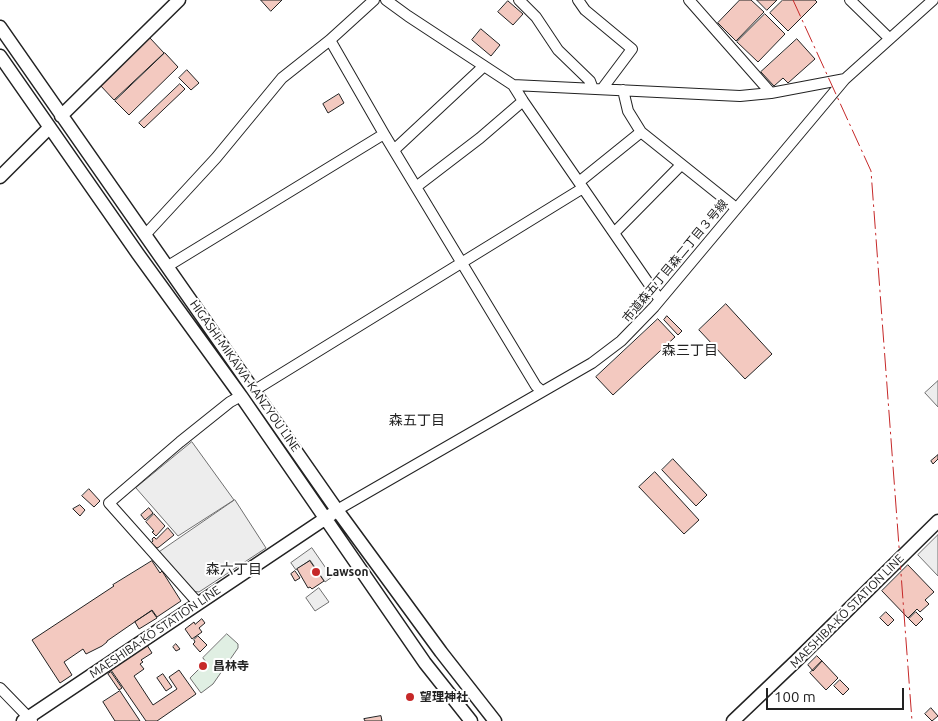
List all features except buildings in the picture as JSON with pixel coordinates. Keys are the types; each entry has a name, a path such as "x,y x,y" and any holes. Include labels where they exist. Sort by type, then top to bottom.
{"main road":[{"path":"61,116 180,0"},
{"name":"HIGASHI-MIKAWA-KANZYOU LINE","path":"0,28 255,390 337,510 441,652 495,721"},
{"name":"HIGASHI-MIKAWA-KANZYOU LINE","path":"0,56 240,396 425,663 471,721"},
{"path":"0,177 49,128"},
{"name":"MAESHIBA-KŌ STATION LINE","path":"28,720 337,510"},
{"name":"MAESHIBA-KŌ STATION LINE","path":"733,721 938,521"}],"street":[{"path":"145,235 216,158 282,78 330,40 374,0"},
{"path":"386,0 513,85 660,300"},
{"path":"519,0 536,17 558,50 597,89"},
{"path":"578,0 585,10 632,49 597,89"},
{"path":"689,0 771,93"},
{"path":"850,0 889,38"},
{"name":"市道森五丁目森二丁目３号線","path":"337,510 592,363 610,350 634,329 660,300 845,79 933,0"},
{"path":"330,40 384,134 536,386 542,391"},
{"path":"394,150 484,66"},
{"path":"513,85 740,96 771,93 845,79"},
{"path":"623,90 628,111 642,132 736,208"},
{"path":"416,187 480,138 523,101"},
{"path":"255,390 463,263 581,185 642,132"},
{"path":"168,266 384,134"},
{"path":"614,233 681,165"},
{"path":"198,603 109,503 180,442 240,396"},
{"path":"0,688 28,720"}],"green space":[{"path":"227,634 238,644 238,648 213,684 201,693 190,678 206,662 203,658"}],"shaded area":[{"path":"938,381 938,407 925,393"},
{"path":"192,442 234,500 178,536 136,488"},
{"path":"235,500 266,548 199,592 191,591 158,553"},
{"path":"938,535 938,576 918,555"},
{"path":"312,548 332,577 325,582 310,560 296,570 291,563"},
{"path":"319,588 329,602 315,611 306,598"}],"power":[{"path":"793,0 871,171 912,721"}],"place":[{"name":"Lawson","path":"316,572"},
{"name":"昌林寺","path":"203,666"},
{"name":"望理神社","path":"410,697"}],"district":[{"name":"森三丁目","path":"690,350"},
{"name":"森五丁目","path":"417,420"},
{"name":"森六丁目","path":"234,569"}]}
